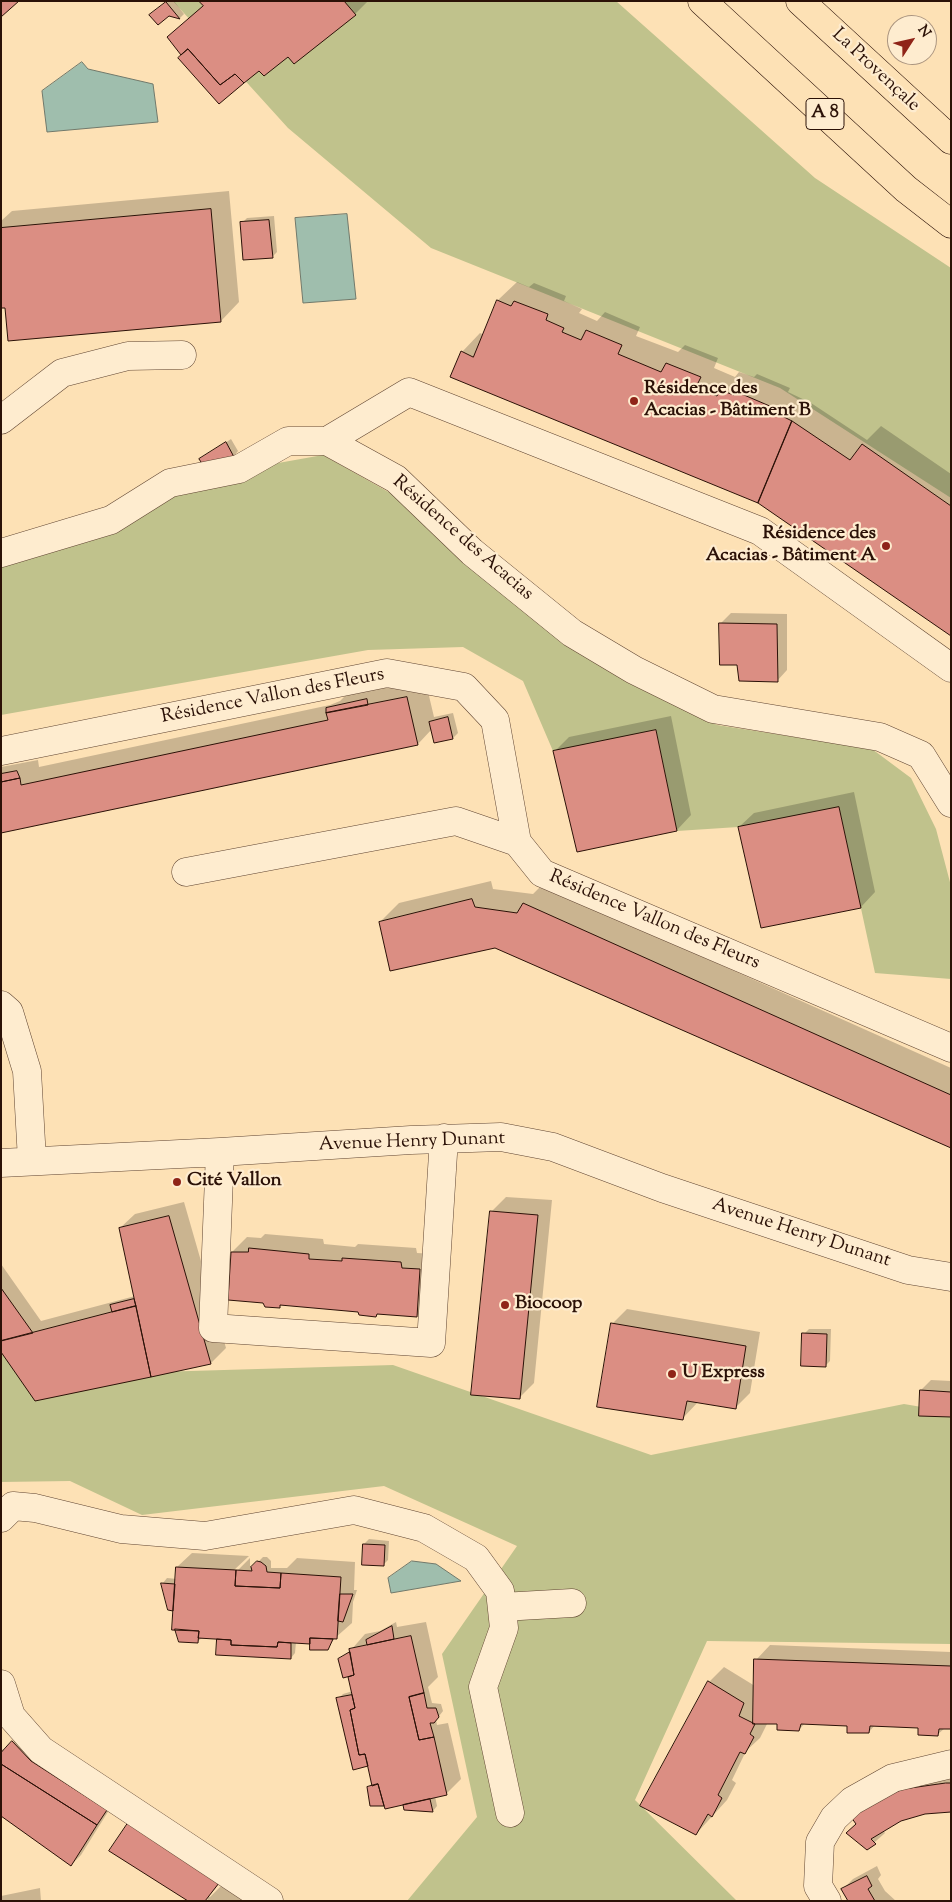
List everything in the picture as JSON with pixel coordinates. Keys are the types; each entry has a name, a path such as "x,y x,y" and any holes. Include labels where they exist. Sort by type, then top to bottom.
{"highway":[{"name":"A 8","path":"702,1 906,189 951,224"},
{"name":"La Provençale","path":"800,1 951,140"}],"street":[{"path":"1,420 62,373 128,356 182,356"},
{"path":"1,553 111,520 170,483 239,469 288,441 327,441 409,392 760,531 951,668"},
{"name":"Résidence des Acacias","path":"327,441 396,479 472,552 572,633 634,670 713,709 880,737 921,755 951,803"},
{"name":"Résidence Vallon des Fleurs","path":"1,751 387,672 464,687 495,720 517,842 542,873 951,1048"},
{"path":"186,872 456,821 517,842"},
{"path":"1,1005 10,1012 27,1071 32,1160"},
{"name":"Avenue Henry Dunant","path":"1,1163 444,1138 501,1137 553,1147 662,1188 908,1270 951,1277"},
{"path":"220,1152 213,1328 431,1343 444,1138"},
{"path":"1,1518 13,1506 35,1508 121,1529 205,1536 354,1510 424,1528 476,1558 500,1591 504,1628 483,1688 510,1813"},
{"path":"502,1606 572,1603"},
{"path":"1,1684 11,1716 41,1750 269,1901"},
{"path":"827,1901 818,1886 820,1842 834,1818 852,1801 893,1778 951,1764"}],"green space":[{"path":"173,1 616,1 815,178 951,268 951,498 780,388 431,248 288,128"},
{"path":"323,455 392,494 558,639 717,725 872,749 911,778 936,829 951,886 951,979 875,973 839,807 738,827 677,831 656,730 553,751 523,681 463,647 368,650 1,715 1,565 178,493 267,465"},
{"path":"1,1348 55,1375 393,1365 651,1455 904,1404 951,1412 951,1644 707,1641 635,1800 737,1901 407,1901 477,1817 442,1654 517,1546 384,1486 142,1515 70,1481 1,1482"}],"shaded area":[{"path":"82,62 88,69 153,84 158,122 47,132 42,91"},
{"path":"347,214 356,299 303,303 295,218"},
{"path":"412,1561 436,1564 461,1581 391,1593 388,1578"}],"building":[{"path":"1,1 19,1 1,17"},
{"path":"199,1 344,1 356,15 294,64 288,57 264,76 259,71 244,83 235,74 220,85 188,49 181,55 167,37 203,6"},
{"path":"166,2 180,19 169,16 158,25 149,15"},
{"path":"188,49 220,85 235,74 244,83 219,104 178,58"},
{"path":"211,209 221,322 8,341 5,308 1,308 1,228"},
{"path":"269,220 273,258 243,260 240,222"},
{"name":"Résidence des Acacias - Bâtiment B","path":"497,300 511,306 514,301 548,314 546,320 564,328 562,332 581,340 586,330 622,345 618,354 661,372 666,363 701,377 696,387 717,396 720,390 734,395 737,392 772,407 770,410 792,421 758,503 450,377 461,351 473,357"},
{"name":"Résidence des Acacias - Bâtiment A","path":"792,421 850,460 862,444 951,506 951,636 758,503"},
{"path":"226,442 234,457 209,474 199,459"},
{"path":"719,623 777,624 778,682 739,681 737,665 720,665"},
{"path":"407,697 418,745 1,833 1,782 20,778 21,785 328,720 326,713"},
{"path":"367,699 368,705 326,713 326,708"},
{"path":"448,717 453,739 434,743 429,722"},
{"path":"656,730 677,831 577,852 553,751"},
{"path":"17,771 20,778 1,782 1,774"},
{"path":"839,807 861,908 761,928 738,827"},
{"path":"472,899 475,907 517,913 523,903 951,1095 951,1148 495,948 390,971 379,922"},
{"name":"Biocoop","path":"490,1211 538,1215 520,1399 471,1395"},
{"path":"169,1216 211,1364 151,1377 119,1228"},
{"path":"249,1248 309,1254 309,1259 342,1261 342,1258 401,1262 402,1268 420,1269 417,1317 377,1314 376,1317 359,1315 358,1312 280,1305 280,1308 265,1307 263,1303 228,1300 231,1252 248,1252"},
{"path":"1,1288 33,1333 1,1341"},
{"path":"134,1299 136,1306 112,1312 110,1305"},
{"path":"136,1306 151,1377 35,1401 1,1352 1,1341"},
{"name":"U Express","path":"611,1323 746,1346 736,1409 687,1401 683,1420 597,1407"},
{"path":"802,1333 827,1334 826,1367 801,1366"},
{"path":"920,1390 951,1392 951,1417 919,1416"},
{"path":"363,1544 385,1545 384,1566 362,1565"},
{"path":"257,1561 266,1566 267,1572 281,1573 280,1588 235,1586 236,1570 252,1571 251,1567"},
{"path":"176,1567 236,1570 235,1586 280,1588 281,1573 341,1577 337,1639 310,1638 310,1644 278,1642 277,1647 231,1645 231,1640 198,1638 199,1631 172,1630"},
{"path":"161,1583 175,1584 173,1611 168,1610"},
{"path":"340,1594 353,1594 343,1622 338,1621"},
{"path":"392,1626 394,1639 367,1645 366,1640"},
{"path":"175,1629 199,1631 198,1643 179,1642"},
{"path":"411,1636 424,1693 409,1697 419,1740 434,1737 447,1795 385,1809 378,1784 372,1786 365,1754 359,1755 350,1710 355,1708 348,1677 354,1675 349,1649"},
{"path":"310,1638 333,1639 328,1650 310,1650"},
{"path":"217,1639 231,1640 231,1645 277,1647 278,1642 291,1643 291,1659 216,1655"},
{"path":"350,1652 354,1675 343,1678 338,1659"},
{"path":"754,1659 951,1666 951,1729 939,1729 938,1736 918,1735 918,1728 870,1726 869,1733 847,1733 847,1726 801,1724 799,1731 777,1730 777,1724 753,1724"},
{"path":"708,1681 744,1703 739,1716 755,1724 750,1734 754,1737 745,1754 740,1752 718,1795 722,1798 712,1817 708,1814 696,1835 640,1806"},
{"path":"424,1693 427,1708 436,1708 439,1717 434,1723 430,1723 434,1737 419,1740 409,1697"},
{"path":"352,1695 355,1708 350,1710 359,1755 365,1754 368,1766 353,1770 336,1698"},
{"path":"12,1741 31,1761 107,1810 97,1825 1,1764 1,1753"},
{"path":"1,1764 97,1825 71,1866 1,1816"},
{"path":"951,1783 951,1812 925,1814 901,1821 871,1839 876,1844 867,1850 846,1833 856,1824 851,1817 884,1796 904,1789"},
{"path":"378,1784 384,1806 370,1806 367,1787"},
{"path":"430,1799 433,1812 404,1810 403,1805"},
{"path":"128,1823 219,1883 205,1901 188,1901 109,1851"},
{"path":"867,1876 872,1886 868,1889 875,1901 848,1901 841,1889"}],"place":[{"name":"Résidence des Acacias - Bâtiment B","path":"634,401"},
{"name":"Résidence des Acacias - Bâtiment A","path":"886,546"},
{"name":"Cité Vallon","path":"177,1182"},
{"name":"Biocoop","path":"505,1305"},
{"name":"U Express","path":"672,1374"}]}
